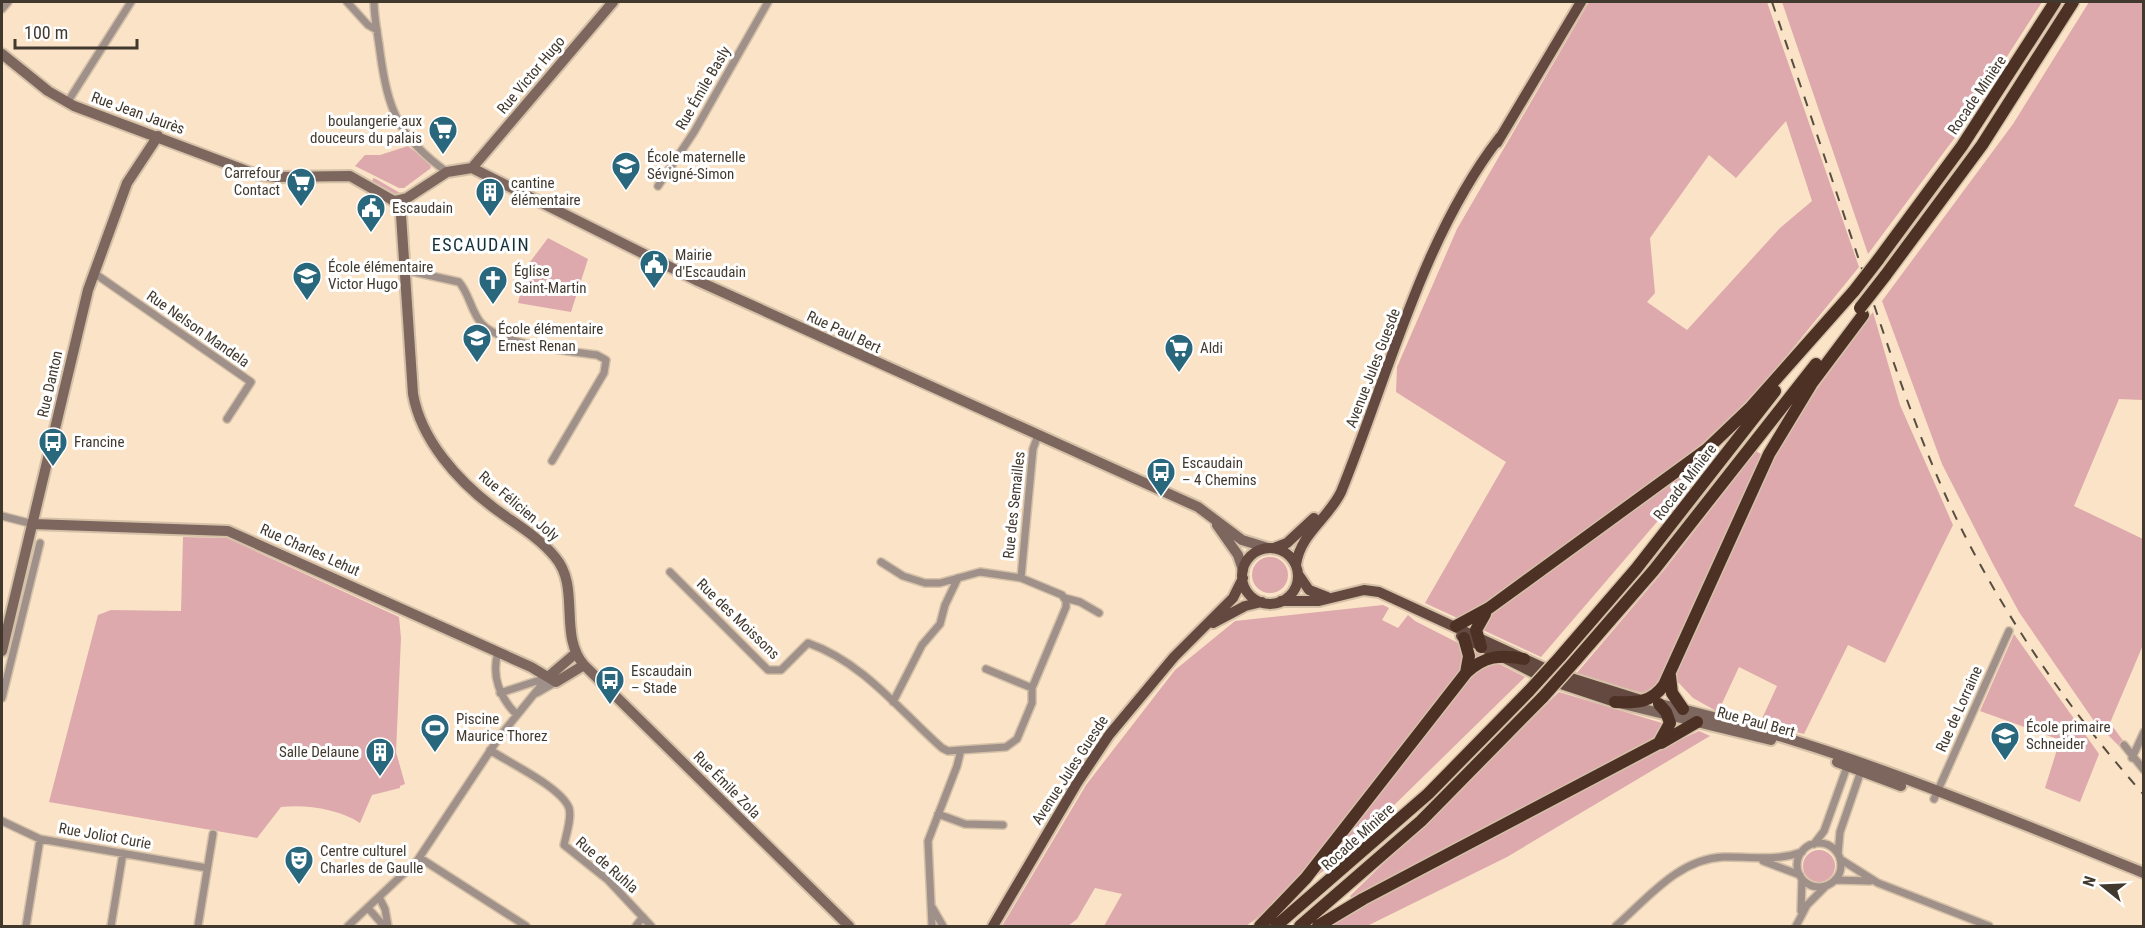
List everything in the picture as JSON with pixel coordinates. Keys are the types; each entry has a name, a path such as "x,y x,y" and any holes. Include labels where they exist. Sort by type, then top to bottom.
{"highway":[{"name":"Rocade Minière","path":"1276,927 1428,794 1529,691 1636,569 1878,260 1967,139 2055,2"},
{"name":"Rocade Minière","path":"1300,927 1421,821 1543,697 1654,570 1886,280 2012,100 2073,2"},
{"path":"1456,626 1489,608 1707,449 1751,407 1854,291"},
{"path":"1615,702 1646,701 1659,692 1671,674 1766,460 1812,383 1862,311"},
{"path":"1466,673 1479,621 1489,608"},
{"path":"1260,927 1306,878 1466,673 1482,660 1497,656 1524,659"},
{"path":"1671,674 1672,693 1683,709"},
{"path":"1659,704 1668,716 1669,729 1659,743"},
{"path":"1318,927 1363,899 1697,722"}],"main road":[{"name":"Avenue Jules Guesde","path":"1297,570 1303,542 1336,502 1422,280 1500,137 1581,2"},
{"name":"Avenue Jules Guesde","path":"1271,548 1287,543 1312,520 1351,466"},
{"path":"1297,570 1295,589 1281,601 1262,602 1248,592 1243,574 1253,554 1271,548 1288,555 1297,570 1309,590 1330,597"},
{"name":"Avenue Jules Guesde","path":"993,927 1077,783 1108,735 1149,685 1233,598 1243,574"},
{"name":"Rue Paul Bert","path":"1281,601 1319,601 1356,591 1374,591 1456,626 1497,656 1563,686 1615,702"},
{"name":"Avenue Jules Guesde","path":"1202,629 1245,606 1262,602"},
{"name":"Rue Paul Bert","path":"1427,615 1474,640 1577,682 1659,704"},
{"name":"Avenue Jules Guesde","path":"983,927 1002,910"}],"street":[{"path":"2,9 8,2"},
{"path":"67,103 131,2"},
{"path":"347,2 368,26 377,30"},
{"path":"374,2 388,102 400,125 418,149 447,172"},
{"name":"Rue Victor Hugo","path":"472,168 613,2"},
{"name":"Rue Émile Basly","path":"658,186 694,132 768,2"},
{"name":"Rue Jean Jaurès","path":"2,54 22,73 67,103 250,172 276,177 350,176 387,198 400,200"},
{"name":"Rue Danton","path":"2,651 5,624 33,525 82,309 127,183 158,136"},
{"path":"400,200 447,172 472,168"},
{"name":"Rue Paul Bert","path":"472,168 698,281 1208,513 1242,540 1271,548"},
{"name":"Rue Félicien Joly","path":"400,200 413,394 420,419 434,445 455,471 488,503 545,547 560,563 567,584 571,634 576,653 584,665"},
{"path":"405,270 459,282 481,322 491,331 534,346 597,355 606,361 604,373 552,461"},
{"name":"Rue Nelson Mandela","path":"94,273 251,382 227,419"},
{"name":"Rue des Semailles","path":"1021,578 1034,449 1038,435"},
{"name":"Rue Paul Bert","path":"1208,513 1238,555 1243,574"},
{"path":"2,516 33,525"},
{"name":"Rue Charles Lehut","path":"33,525 228,531 498,652 552,680"},
{"path":"2,698 40,543"},
{"name":"Rue des Semailles","path":"881,562 920,582 940,583 975,573 1021,578 1065,598 1080,602 1099,613"},
{"name":"Rue des Moissons","path":"670,572 768,670 781,670 808,643 854,665 945,750 961,750"},
{"path":"893,702 924,641 940,624 945,605 958,578"},
{"path":"932,927 927,846 961,750 1005,747 1015,742 1031,707 1032,688 1066,607 1065,598"},
{"name":"Rue de Lorraine","path":"1935,796 2009,631"},
{"path":"498,652 496,668 500,693 517,715"},
{"path":"348,927 420,858 490,750 530,698 552,680 576,653"},
{"path":"500,693 552,680 584,665"},
{"name":"Rue Émile Zola","path":"584,665 849,927"},
{"path":"986,669 1032,688"},
{"name":"Rue Paul Bert","path":"1615,702 1771,740 1848,762"},
{"name":"Rue Paul Bert","path":"1659,704 1745,724 2144,873"},
{"path":"2132,758 2144,732"},
{"path":"2124,746 2144,770"},
{"name":"Rue de Ruhla","path":"490,750 544,784 564,801 570,813 564,845 608,880 651,927"},
{"path":"1616,927 1668,879 1694,863 1725,857 1755,859 1788,857 1814,844 1824,831 1848,762"},
{"path":"1796,927 1807,905 1835,880 1841,868 1838,836 1862,767"},
{"path":"938,814 965,824 1003,825"},
{"name":"Rue Joliot Curie","path":"2,821 40,839 207,868"},
{"path":"198,927 213,834"},
{"path":"26,927 40,839"},
{"path":"1814,844 1829,846 1839,857 1878,883 1989,927"},
{"path":"1800,917 1803,896 1797,863 1802,852"},
{"path":"111,927 123,853"},
{"path":"420,858 526,927"},
{"path":"1755,859 1801,877 1812,886 1827,886"},
{"path":"1835,880 1851,879 1878,883"},
{"path":"380,897 385,909 386,927"},
{"path":"930,902 943,927"},
{"path":"368,908 386,927"},
{"path":"636,927 643,917"}],"shaded area":[{"path":"1589,2 1767,2 1859,267 1776,369 1710,436 1717,452 1541,657 1425,603 1506,462 1396,392 1397,367 1457,229","holes":["1786,121 1812,201 1780,228 1687,330 1647,302 1655,293 1650,238 1709,155 1736,178"]},
{"path":"1782,2 2042,2 1956,136 1868,254"},
{"path":"2089,2 2143,2 2143,400 2119,399 2074,506 2143,539 2143,645 2110,723 2127,746 2122,749 2094,721 2019,612 1993,564 1942,464 1882,301 2013,124"},
{"path":"408,146 430,163 431,168 404,188 399,188 355,166 365,155 380,155"},
{"path":"373,178 400,193 393,196 372,183"},
{"path":"548,238 588,259 571,312 518,303 527,266"},
{"path":"1873,312 1900,405 1953,525 1885,663 1848,645 1804,734 1760,723 1777,686 1739,667 1718,712 1693,698 1677,681 1665,677 1649,691 1642,693 1576,674 1665,569 1756,451 1772,461 1798,415"},
{"path":"183,537 227,538 399,617 401,638 396,752 405,784 400,788 372,795 360,823 333,811 301,806 281,807 257,838 49,802 98,615 111,610 181,611"},
{"path":"1270,557 1283,562 1288,575 1283,588 1270,593 1257,588 1252,575 1257,562"},
{"path":"1383,605 1389,608 1382,620 1398,628 1408,615 1415,621 1525,677 1336,862 1246,926 1104,926 1122,894 1095,888 1077,919 1068,926 1002,926 1086,785 1175,670 1235,621"},
{"path":"2014,634 2099,754 2080,802 2045,788 2060,740 1980,711"},
{"path":"1559,692 1662,723 1661,733 1671,744 1699,731 1710,736 1507,857 1367,926 1330,926 1359,910 1350,896"},
{"path":"1819,850 1830,855 1835,866 1830,877 1819,882 1808,877 1803,866 1808,855"}],"railway":[{"path":"1772,2 1899,377 1949,503 1983,569 2046,670 2093,734 2144,795"}],"place":[{"name":"boulangerie aux douceurs du palais","path":"443,156"},
{"name":"École maternelle Sévigné-Simon","path":"626,192"},
{"name":"Carrefour Contact","path":"301,208"},
{"name":"cantine élémentaire","path":"490,218"},
{"name":"Escaudain","path":"371,234"},
{"name":"Mairie d'Escaudain","path":"654,290"},
{"name":"École élémentaire Victor Hugo","path":"307,302"},
{"name":"Église Saint-Martin","path":"493,306"},
{"name":"École élémentaire Ernest Renan","path":"477,364"},
{"name":"Aldi","path":"1179,374"},
{"name":"Francine","path":"53,468"},
{"name":"Escaudain – 4 Chemins","path":"1161,498"},
{"name":"Escaudain – Stade","path":"610,706"},
{"name":"Piscine Maurice Thorez","path":"435,754"},
{"name":"École primaire Schneider","path":"2005,762"},
{"name":"Salle Delaune","path":"380,778"},
{"name":"Centre culturel Charles de Gaulle","path":"299,886"}],"district":[{"name":"ESCAUDAIN","path":"481,245"}]}
